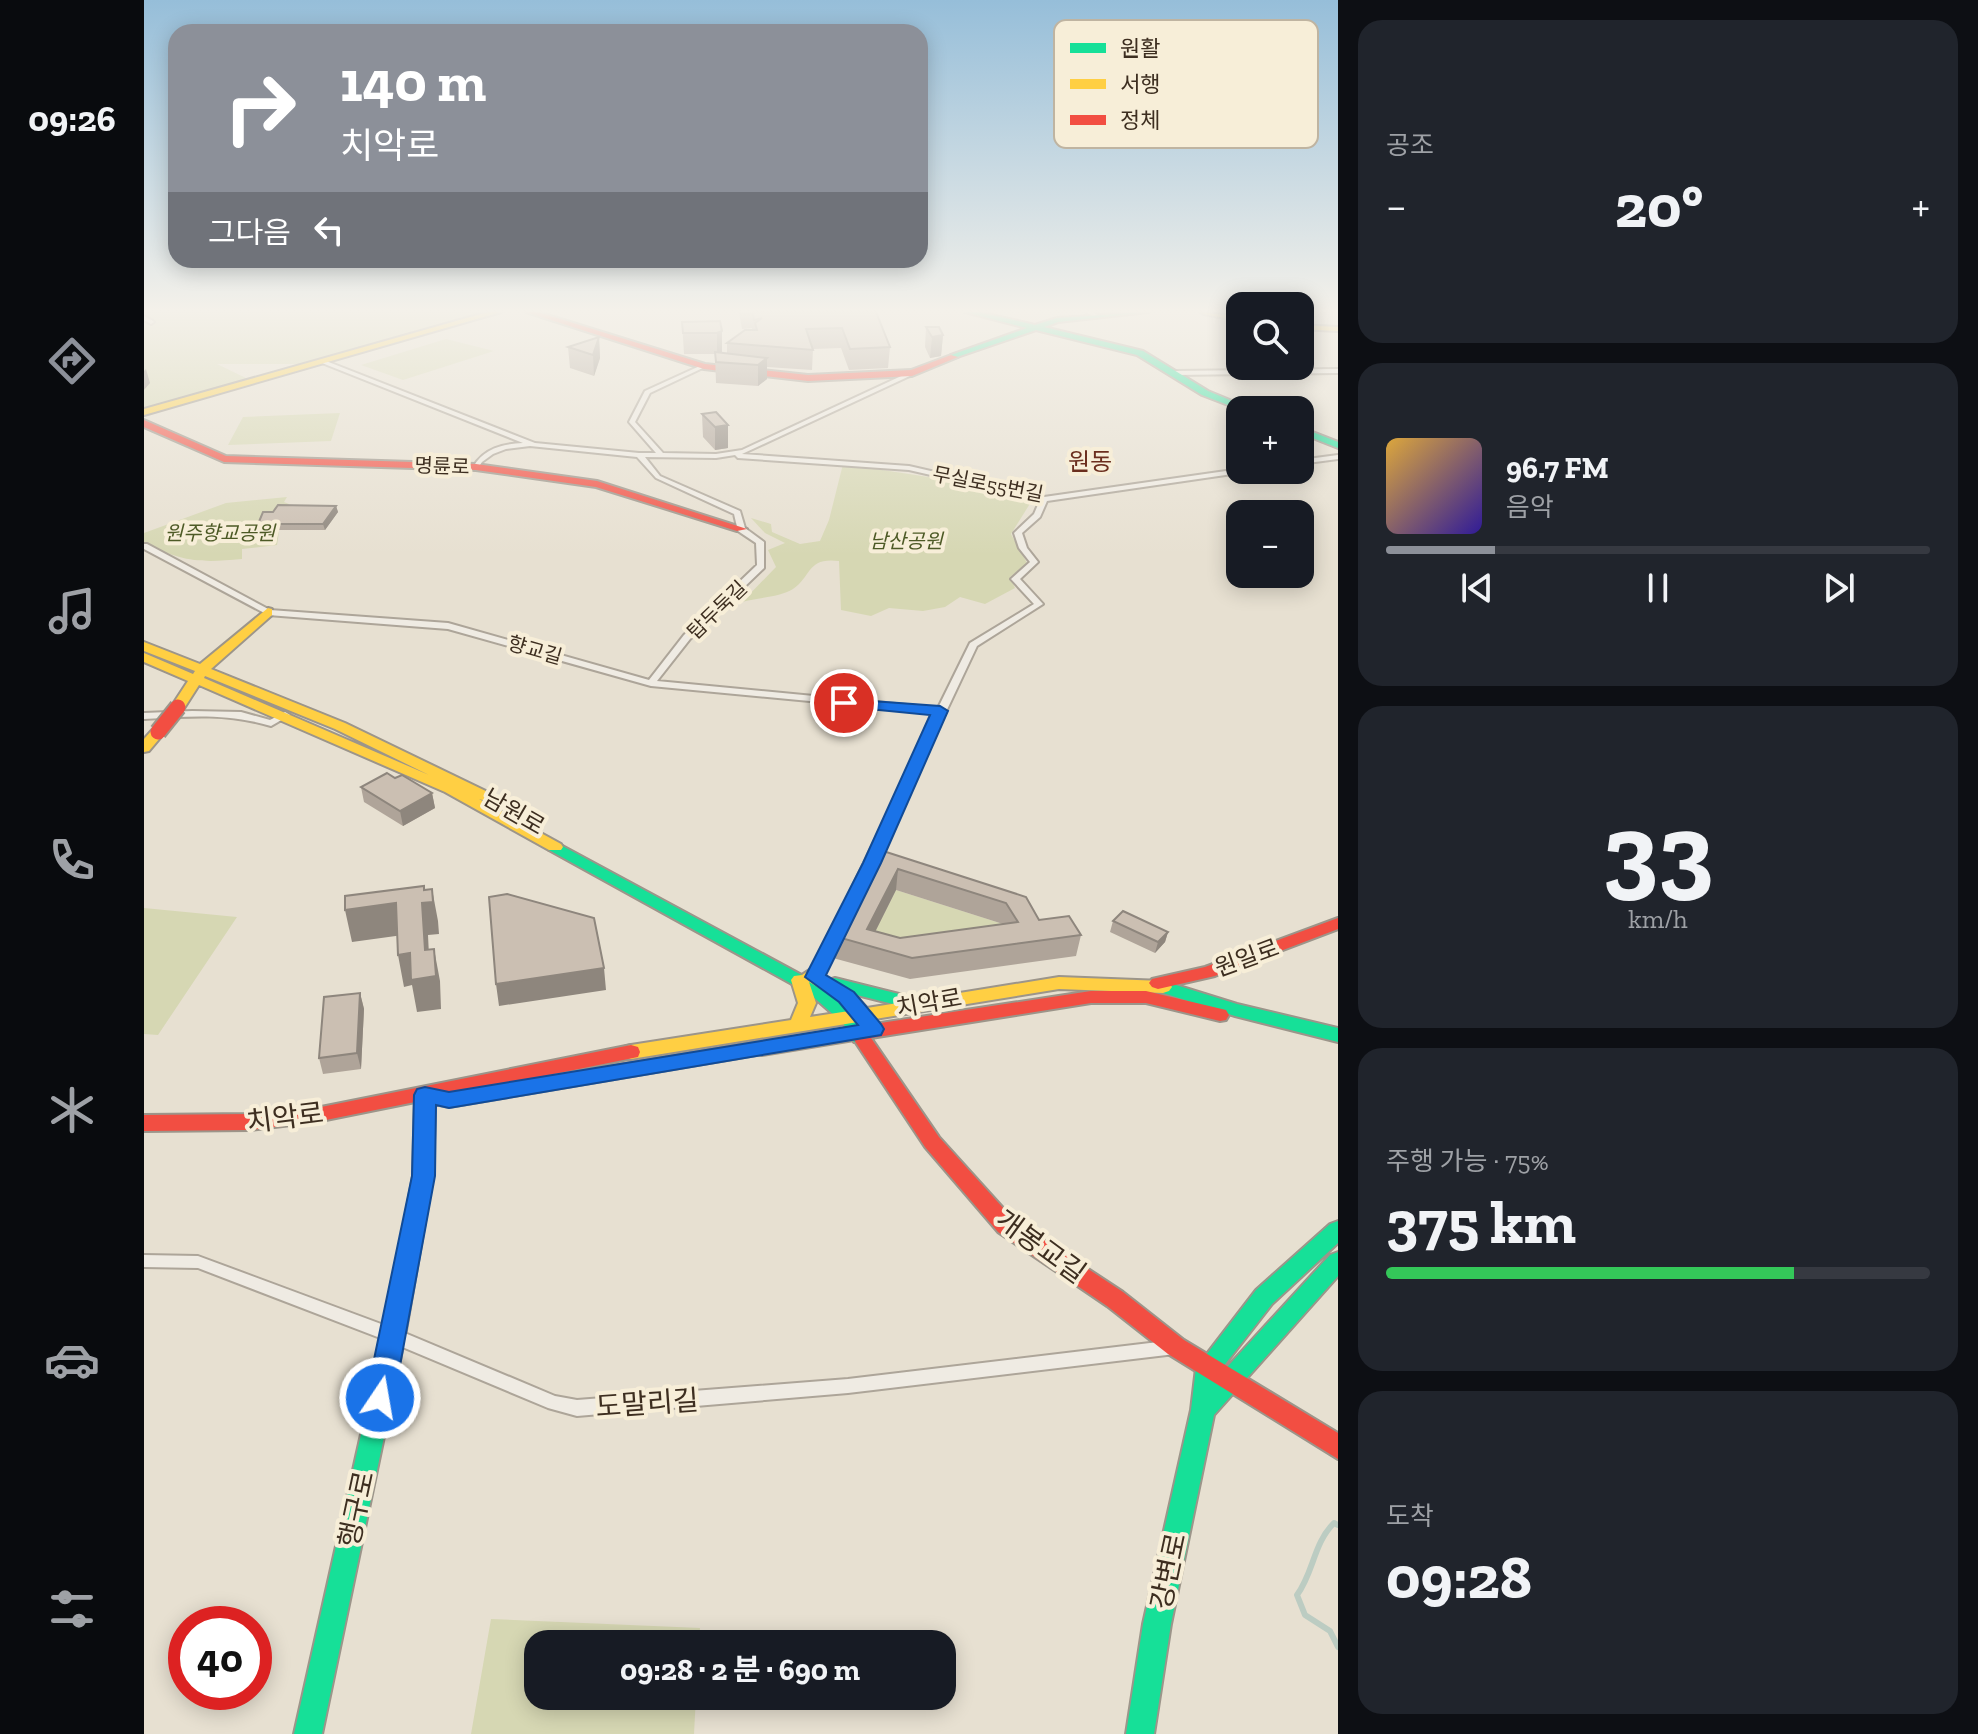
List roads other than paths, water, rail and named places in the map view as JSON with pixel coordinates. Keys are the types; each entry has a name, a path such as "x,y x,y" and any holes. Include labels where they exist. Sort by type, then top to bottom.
{"street":[{"path":"144,412 213,393"},
{"path":"402,393 534,445"},
{"path":"646,393 632,422 661,455"},
{"path":"476,467 478,461 498,449 534,445 639,455 730,455 767,443 871,393"},
{"path":"1205,393 1226,401"},
{"name":"명륜로","path":"144,423 224,459 476,467 597,484 741,529"},
{"path":"1314,436 1338,445"},
{"name":"탑두둑길","path":"639,455 658,477 737,513 741,529 760,542 761,566 687,637 651,683"},
{"name":"무실로55번길","path":"730,455 909,468 1044,499 1226,473"},
{"path":"1314,460 1338,457"},
{"path":"797,1026 808,1002 807,978 872,863 940,711 978,639 1039,604 1015,579 1034,562 1023,548 1018,533 1037,515 1044,499"},
{"name":"향교길","path":"144,546 268,612 448,626 651,683 940,711"},
{"path":"144,748 178,707 199,674 268,612"},
{"name":"남원로","path":"144,646 285,715 450,789 807,978"},
{"name":"남원로","path":"144,657 340,726 464,784 807,978 861,1024"},
{"name":"남원로","path":"144,716 257,717 271,723 285,715"},
{"name":"원일로","path":"1153,984 1209,972 1338,923"},
{"path":"807,978 923,1004"},
{"name":"치악로","path":"144,1123 250,1122 425,1095 452,1084 490,1076 797,1026 861,1024 923,1004 1059,983 1153,984 1235,1010 1338,1035"},
{"name":"치악로","path":"425,1095 449,1100 861,1024 1118,995 1146,997 1338,1044"},
{"name":"개봉교길","path":"861,1024 932,1142 1006,1226 1115,1299 1176,1347 1338,1447"},
{"name":"행구로","path":"308,1734 394,1336 423,1176 425,1095"},
{"path":"1208,1368 1264,1297 1338,1230"},
{"name":"도말리길","path":"144,1261 198,1262 394,1336 554,1403 577,1408 848,1386 1176,1347"},
{"path":"1203,1410 1231,1382 1285,1313 1338,1261"},
{"name":"강변로","path":"1140,1734 1157,1624 1203,1410 1208,1368"}],"waterway":[{"path":"1338,1525 1334,1523 1327,1531 1297,1595 1305,1615 1330,1631 1338,1647"}],"district":[{"name":"원동","path":"1090,462"}],"park label":[{"name":"원주향교공원","path":"220,533"},
{"name":"남산공원","path":"906,541"}]}
